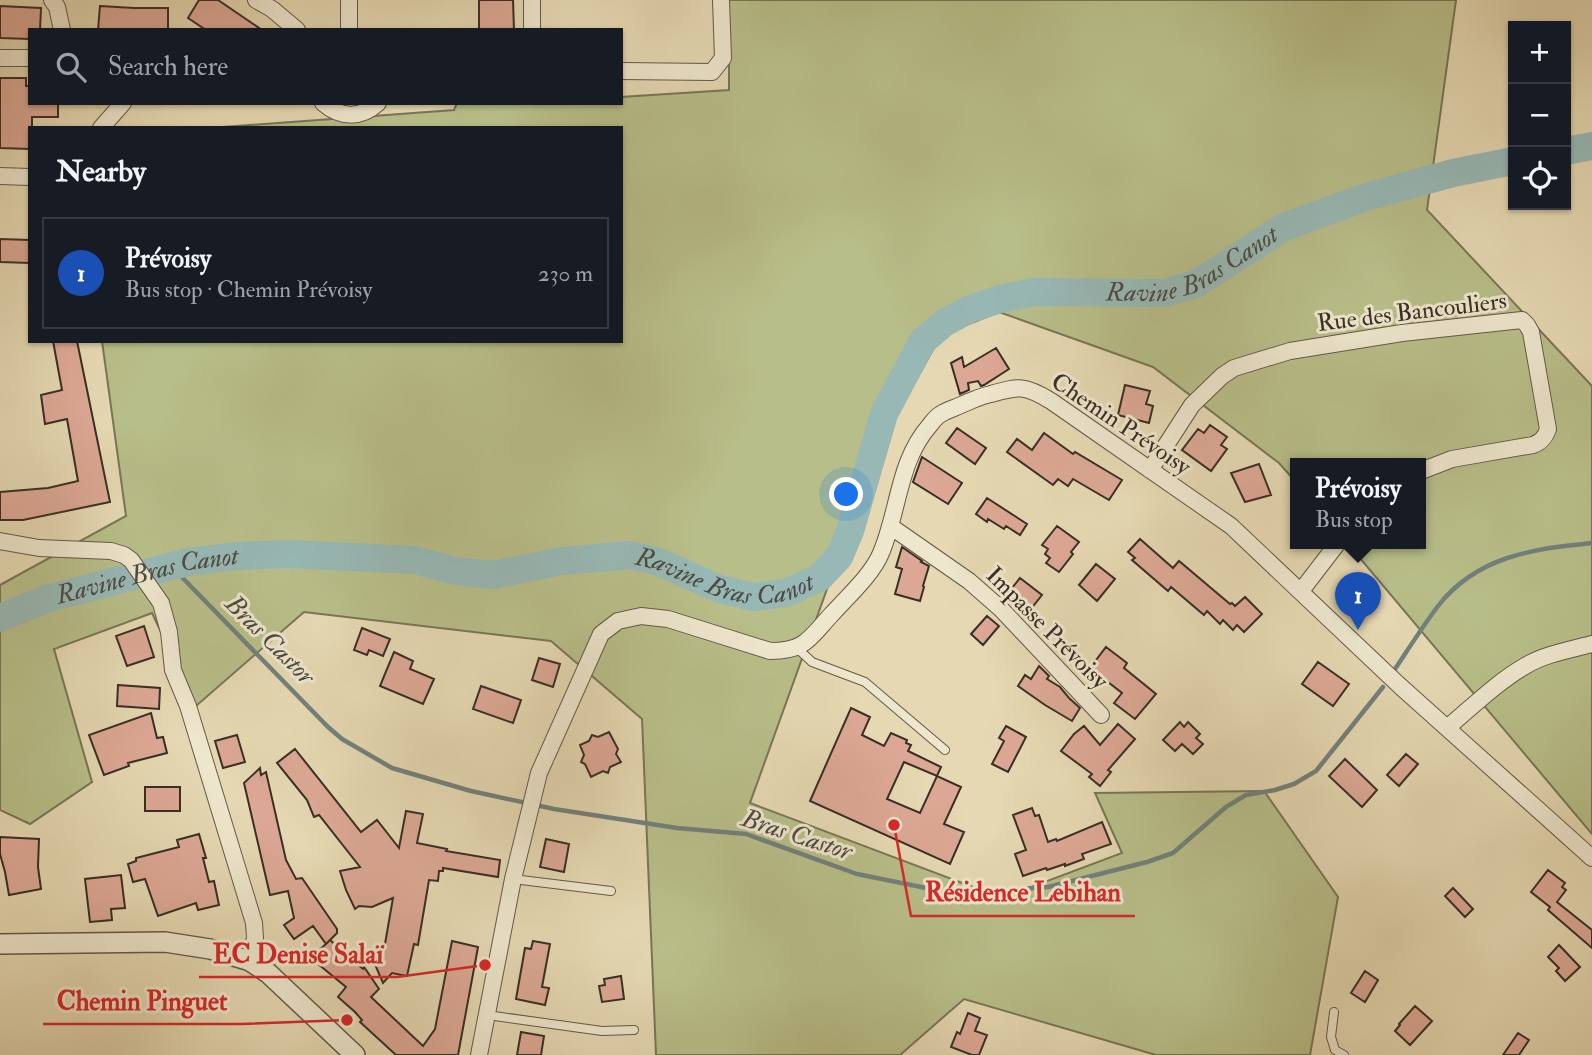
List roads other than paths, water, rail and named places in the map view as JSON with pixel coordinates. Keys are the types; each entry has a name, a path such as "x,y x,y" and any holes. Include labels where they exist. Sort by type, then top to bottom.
{"street":[{"path":"52,0 57,7 62,28"},
{"path":"256,0 272,9 295,28"},
{"path":"349,0 349,28"},
{"path":"531,0 532,28"},
{"path":"623,71 712,72 723,58 721,0"},
{"path":"0,58 28,58"},
{"path":"103,126 121,105"},
{"path":"326,105 348,116 367,112 376,105"},
{"path":"0,176 28,177"},
{"name":"Rue des Bancouliers","path":"1150,470 1192,405 1234,368 1290,351 1402,333 1522,320 1531,332 1548,429 1546,436 1533,445 1452,459 1426,469"},
{"name":"Chemin Prévoisy","path":"797,648 819,628 880,556 910,456 929,426 941,414 981,396 1016,387 1034,390 1231,526 1400,686 1592,858"},
{"name":"Impasse Prévoisy","path":"890,526 969,581 1001,609 1101,715"},
{"path":"0,541 38,548 111,551 124,555 131,560 161,603 169,632 173,670 188,706 254,923 255,939 250,961"},
{"path":"1301,591 1333,549"},
{"path":"479,1055 533,792 601,634 618,621 641,616 668,619 770,651 797,648"},
{"path":"1447,728 1500,683 1526,666 1549,655 1592,644"},
{"path":"0,944 165,942 211,949 250,961 276,981 355,1055"}],"lane":[{"path":"797,648 812,662 864,682 945,750"},
{"path":"513,879 611,891"},
{"path":"1334,1012 1331,1037 1335,1050 1344,1055"},
{"path":"487,1015 602,1031 634,1030"}],"waterway":[{"name":"Ravine Bras Canot","path":"1571,150 1592,146"},
{"name":"Ravine Bras Canot","path":"0,618 46,599 188,562 289,554 415,560 455,571 493,575 562,561 630,555 659,562 719,589 753,597 786,593 819,578 839,557 850,531 884,414 922,342 944,323 970,309 1033,292 1164,293 1196,284 1284,227 1366,197 1453,173 1508,162"},
{"name":"Bras Castor","path":"1395,669 1438,606 1453,589 1470,576 1488,566 1528,552 1592,543"},
{"name":"Bras Castor","path":"172,567 328,727 342,739 392,768 471,791 554,809 677,828 746,834 857,874 936,890 980,892 1048,887 1173,853 1226,807 1246,795 1294,784 1316,771 1383,687"}],"place":[{"name":"Prévoisy","path":"1358,630"},
{"name":"Résidence Lebihan","path":"894,825"},
{"name":"EC Denise Salaï","path":"485,965"},
{"name":"Chemin Pinguet","path":"347,1020"}]}
